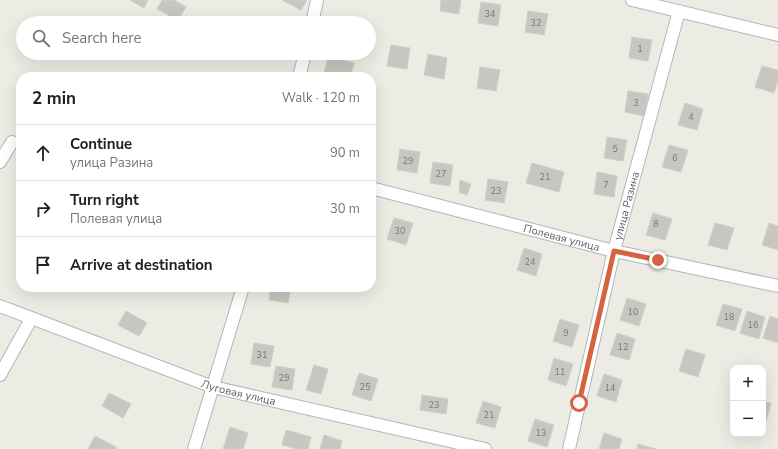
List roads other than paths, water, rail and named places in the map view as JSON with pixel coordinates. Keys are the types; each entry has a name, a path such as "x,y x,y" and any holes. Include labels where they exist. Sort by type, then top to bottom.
{"street":[{"path":"314,16 318,0"},
{"path":"632,0 778,35"},
{"name":"улица Разина","path":"568,449 614,251 679,11"},
{"path":"301,72 304,60"},
{"path":"0,162 12,142"},
{"name":"Полевая улица","path":"376,189 614,251 778,286"},
{"path":"194,449 242,292"},
{"name":"Луговая улица","path":"0,306 213,387 485,449"},
{"path":"0,375 31,319"}]}
